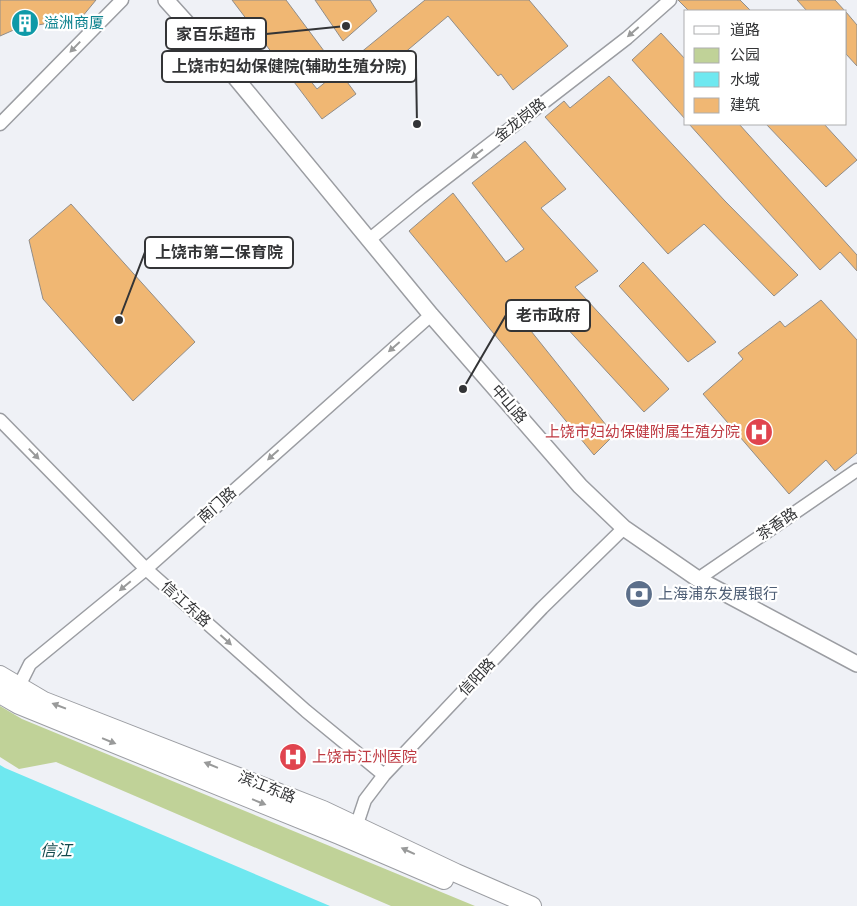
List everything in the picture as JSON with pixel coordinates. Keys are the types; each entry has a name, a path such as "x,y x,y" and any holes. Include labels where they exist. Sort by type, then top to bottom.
{"main road":[{"name":"滨江东路","path":"0,675 11,694 44,701 323,810 353,833 503,906"},
{"name":"滨江东路","path":"353,833 456,873 532,906"}],"street":[{"path":"0,124 122,0"},
{"name":"中山路","path":"166,0 230,71 431,315 580,486 624,528 698,579 857,664"},
{"name":"金龙岗路","path":"370,239 627,38 666,1"},
{"name":"南门路","path":"11,694 30,664 146,569 431,315"},
{"name":"信江东路","path":"0,420 146,569 306,711 384,775"},
{"name":"茶香路","path":"698,579 857,470"},
{"name":"信阳路","path":"353,833 365,800 384,775 542,608 624,528"}],"green space":[{"path":"0,706 22,719 475,906 391,906 56,762 19,769 0,757"}],"water":[{"name":"信江","path":"0,765 5,768 330,906 0,906"}],"building":[{"name":"溢洲商厦","path":"0,0 96,0 82,17 16,29 0,36"},
{"path":"232,0 286,0 327,55 305,74 317,89 339,71 356,94 322,119"},
{"path":"315,0 370,0 377,11 343,41"},
{"path":"425,0 529,0 568,46 513,90 501,74 498,76 448,16 370,82 354,58"},
{"path":"678,0 740,0 750,10 688,10"},
{"path":"797,0 835,0 844,10 806,10"},
{"path":"847,13 857,25 857,66 847,55"},
{"path":"661,33 684,58 684,118 632,60"},
{"path":"609,76 725,201 798,275 774,296 704,224 668,254 545,117 564,101 570,108"},
{"path":"690,125 740,125 857,255 857,271 840,252 820,270"},
{"path":"767,125 825,125 857,160 826,187"},
{"path":"525,141 566,189 541,208 598,271 575,287 669,389 644,412 552,312 531,331 614,435 594,455 409,231 453,193 506,262 524,249 472,183"},
{"path":"71,204 195,342 133,401 43,299 29,240"},
{"path":"643,262 716,342 688,362 619,286"},
{"path":"821,300 857,340 857,453 835,471 826,460 789,494 703,394 743,359 738,353 780,321 785,327"}],"place":[{"name":"溢洲商厦","path":"25,23"},
{"name":"家百乐超市","path":"346,26"},
{"name":"上饶市妇幼保健院(辅助生殖分院)","path":"417,124"},
{"name":"上饶市第二保育院","path":"119,320"},
{"name":"老市政府","path":"463,389"},
{"name":"上饶市妇幼保健附属生殖分院","path":"759,432"},
{"name":"上海浦东发展银行","path":"639,594"},
{"name":"上饶市江州医院","path":"293,757"}]}
